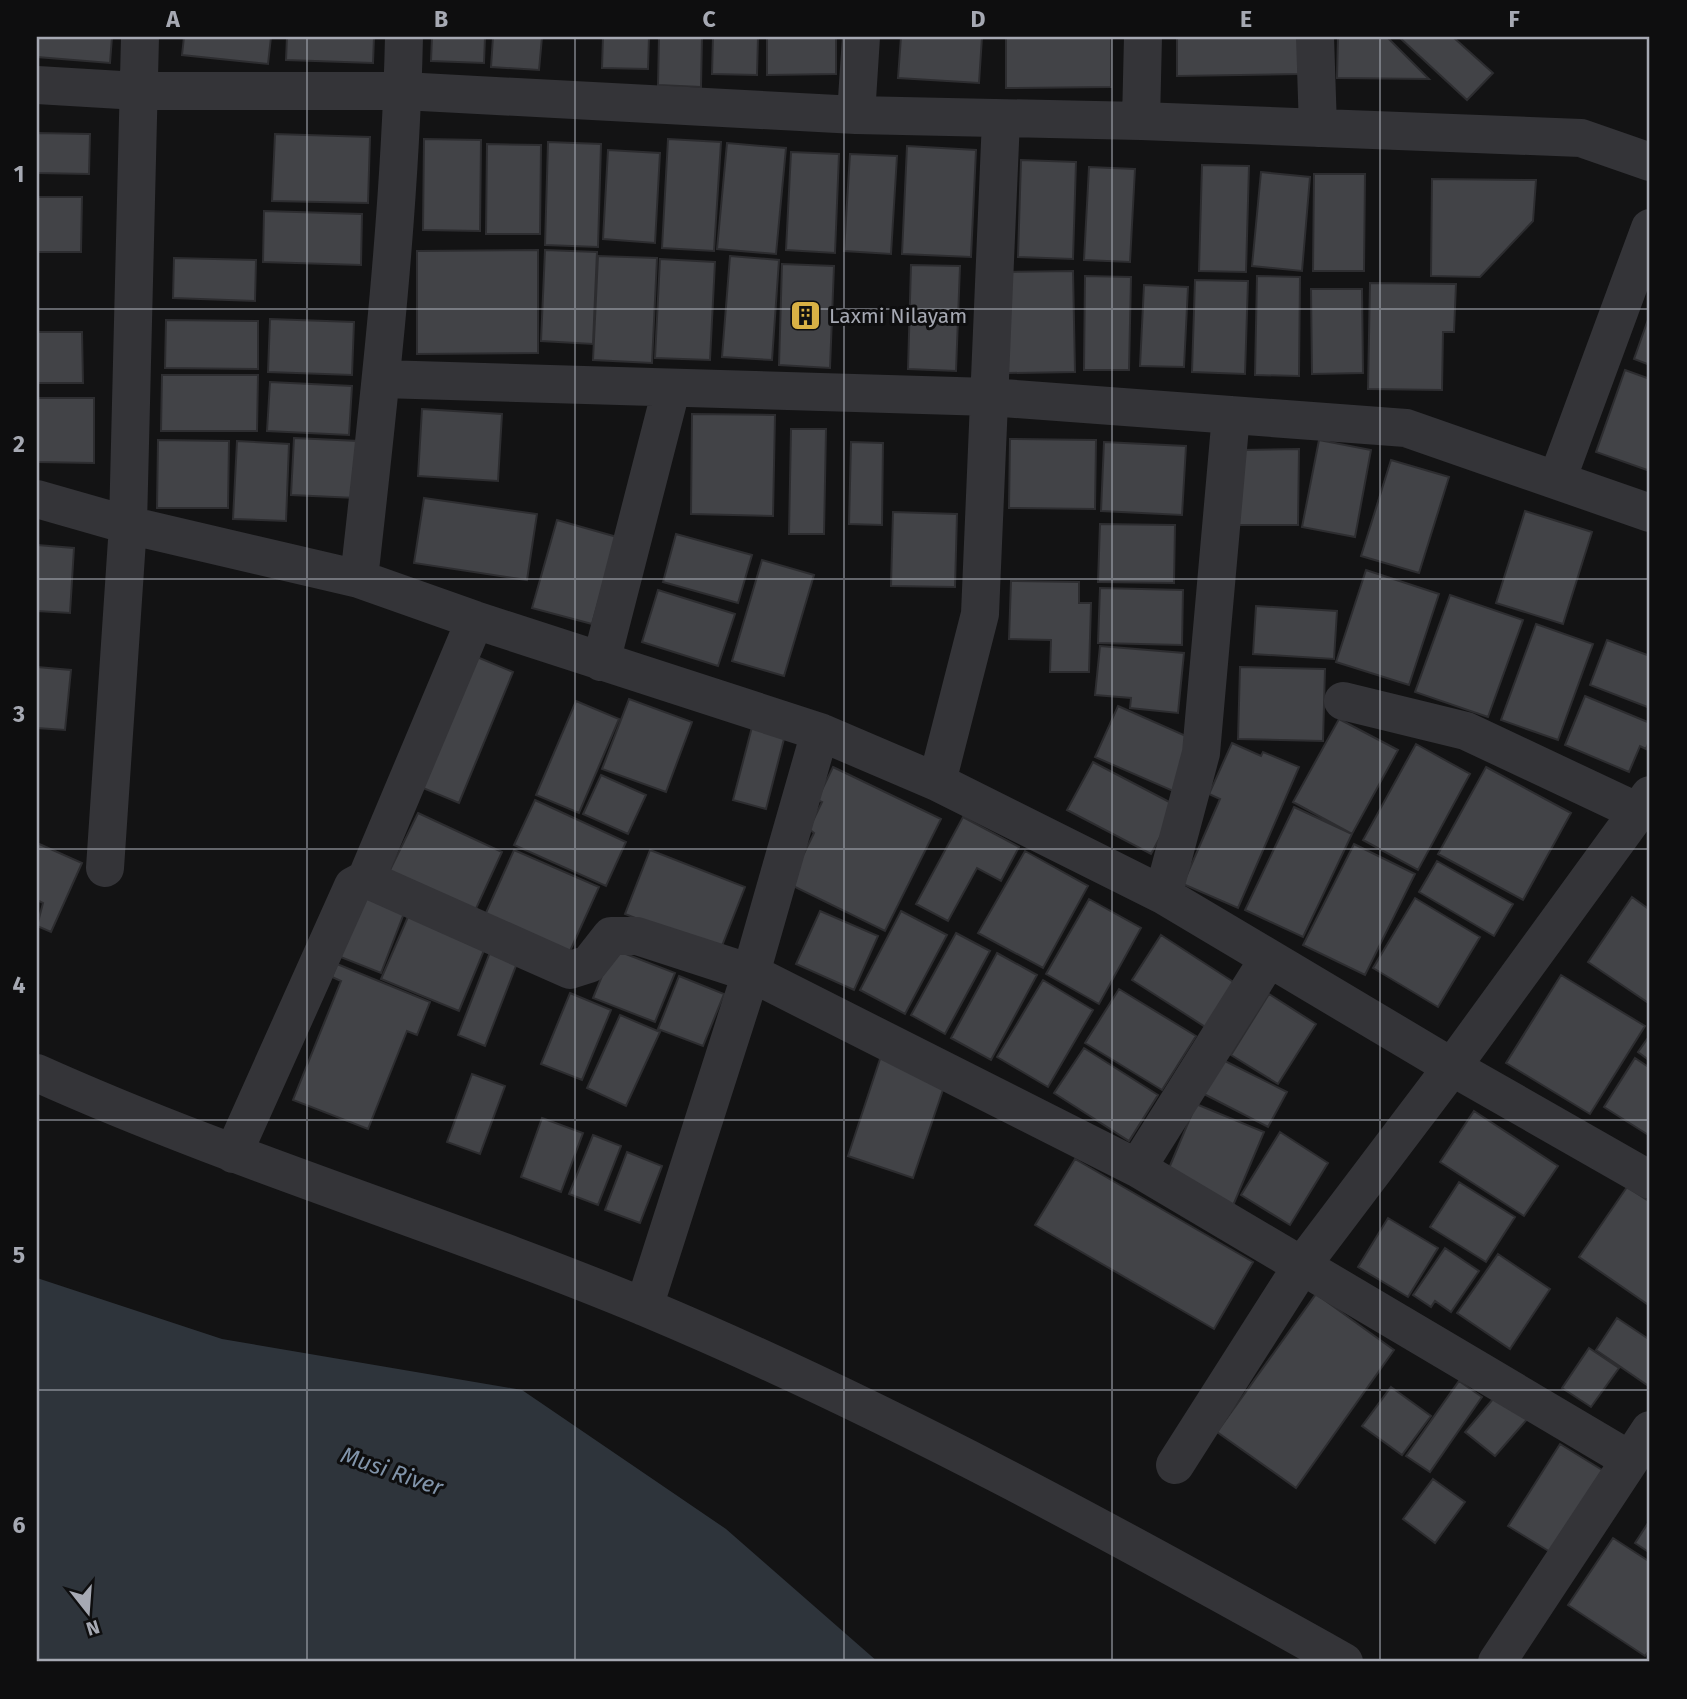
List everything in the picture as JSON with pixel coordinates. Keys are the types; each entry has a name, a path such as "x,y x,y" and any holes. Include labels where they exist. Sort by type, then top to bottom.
{"street":[{"path":"105,868 128,525 139,37"},
{"path":"359,579 381,379 403,92 404,37"},
{"path":"856,115 861,37"},
{"path":"1141,121 1143,37"},
{"path":"1315,37 1318,128"},
{"path":"37,85 138,91 403,92 856,115 1141,121 1581,138 1650,162"},
{"path":"937,782 980,614 1002,119"},
{"path":"1557,480 1650,228"},
{"path":"381,379 671,390 990,397 1406,428 1650,513"},
{"path":"601,662 671,390"},
{"path":"1163,895 1201,753 1231,415"},
{"path":"37,499 128,525 359,579 601,662 820,732 937,782 1163,895 1452,1068 1650,1180"},
{"path":"233,1154 353,886 366,879 475,620"},
{"path":"1175,1465 1303,1264 1452,1068 1644,803 1466,731 1343,701"},
{"path":"645,1307 751,973 820,732"},
{"path":"366,879 570,970 589,964 611,936 637,936 751,973 1137,1168 1303,1264 1640,1445 1497,1662"},
{"path":"1137,1168 1269,958"},
{"path":"37,1073 233,1154 645,1307 759,1356 1107,1530 1344,1662"}],"water":[{"name":"Musi River","path":"37,1278 222,1339 522,1390 726,1529 878,1662 37,1662"}],"building":[{"path":"37,37 112,37 110,63 37,57"},
{"path":"184,37 271,37 268,64 182,55"},
{"path":"287,37 374,37 373,63 286,60"},
{"path":"432,37 485,37 484,63 431,61"},
{"path":"493,37 542,37 539,70 491,67"},
{"path":"603,37 649,37 648,69 602,68"},
{"path":"659,37 702,37 701,87 658,85"},
{"path":"713,37 758,37 757,75 712,74"},
{"path":"767,37 836,37 836,74 767,75"},
{"path":"901,37 982,37 979,83 898,78"},
{"path":"1006,37 1111,37 1111,87 1006,88"},
{"path":"1177,37 1298,37 1299,74 1177,76"},
{"path":"1338,37 1387,37 1429,79 1337,78"},
{"path":"1399,37 1453,37 1493,73 1467,100"},
{"path":"37,133 90,134 89,174 37,173"},
{"path":"275,134 370,137 368,203 272,201"},
{"path":"424,139 481,140 480,231 423,230"},
{"path":"668,139 721,142 714,251 662,248"},
{"path":"548,142 601,144 598,247 545,245"},
{"path":"727,143 786,148 776,254 717,249"},
{"path":"487,144 541,145 540,234 486,234"},
{"path":"907,146 976,150 971,257 902,254"},
{"path":"608,150 660,153 655,243 603,239"},
{"path":"791,152 839,154 835,253 786,250"},
{"path":"850,154 897,156 891,254 844,251"},
{"path":"1021,160 1076,162 1073,259 1018,257"},
{"path":"1202,165 1249,166 1246,272 1199,271"},
{"path":"1089,167 1135,169 1130,262 1084,260"},
{"path":"1261,172 1310,177 1302,271 1252,266"},
{"path":"1314,174 1365,174 1364,271 1313,271"},
{"path":"1432,179 1536,180 1533,221 1480,277 1431,276"},
{"path":"37,197 82,197 81,252 37,252"},
{"path":"264,211 362,214 361,265 263,262"},
{"path":"538,250 538,353 417,354 417,251"},
{"path":"545,250 597,252 593,344 541,341"},
{"path":"598,256 657,258 652,363 593,360"},
{"path":"730,256 779,260 772,360 722,357"},
{"path":"174,258 256,260 255,301 173,298"},
{"path":"660,259 715,262 710,360 655,358"},
{"name":"Laxmi Nilayam","path":"782,264 834,266 830,368 779,365"},
{"path":"911,265 960,266 956,371 908,369"},
{"path":"1073,271 1075,372 1008,373 1006,272"},
{"path":"1085,276 1131,277 1129,370 1084,370"},
{"path":"1257,276 1300,277 1299,376 1255,375"},
{"path":"1195,280 1248,281 1245,374 1192,372"},
{"path":"1370,283 1456,284 1454,332 1443,332 1442,390 1368,389"},
{"path":"1144,285 1188,287 1184,367 1140,366"},
{"path":"1311,289 1362,289 1363,373 1312,374"},
{"path":"1650,314 1650,365 1634,359"},
{"path":"270,319 354,322 352,375 268,372"},
{"path":"166,320 258,321 258,369 165,368"},
{"path":"37,332 82,332 83,383 37,383"},
{"path":"1625,370 1650,379 1650,471 1596,452"},
{"path":"162,375 258,375 257,431 161,431"},
{"path":"270,382 352,386 349,435 267,431"},
{"path":"37,398 94,398 94,463 37,462"},
{"path":"422,409 502,414 498,481 418,476"},
{"path":"692,414 775,415 773,516 691,514"},
{"path":"791,429 826,429 824,534 789,534"},
{"path":"294,438 359,441 356,498 291,495"},
{"path":"1010,439 1096,440 1095,509 1009,508"},
{"path":"158,440 229,441 228,508 157,508"},
{"path":"1319,440 1371,450 1355,537 1302,527"},
{"path":"237,441 289,444 286,521 233,519"},
{"path":"851,442 883,443 882,525 849,524"},
{"path":"1104,442 1186,446 1182,515 1101,511"},
{"path":"1299,449 1298,525 1239,525 1240,450"},
{"path":"1391,460 1449,477 1419,573 1361,556"},
{"path":"424,498 537,514 527,580 414,563"},
{"path":"1525,511 1592,532 1563,624 1496,603"},
{"path":"893,512 957,514 955,587 891,586"},
{"path":"557,520 617,537 592,624 532,608"},
{"path":"1100,524 1175,525 1174,583 1098,582"},
{"path":"676,534 752,555 738,603 663,582"},
{"path":"37,545 74,548 70,613 37,611"},
{"path":"762,560 814,575 784,676 732,661"},
{"path":"1366,570 1439,594 1409,685 1336,662"},
{"path":"1011,581 1079,582 1079,603 1091,603 1089,672 1050,672 1051,640 1009,639"},
{"path":"1100,588 1183,590 1182,645 1098,643"},
{"path":"658,590 735,614 718,666 642,642"},
{"path":"1450,595 1523,620 1488,717 1415,692"},
{"path":"1256,606 1337,611 1334,659 1253,654"},
{"path":"1536,624 1593,644 1558,740 1501,720"},
{"path":"1607,640 1650,656 1650,708 1590,685"},
{"path":"1100,646 1184,653 1178,713 1130,708 1131,698 1095,695"},
{"path":"477,657 513,672 459,803 423,788"},
{"path":"37,667 71,670 65,730 37,728"},
{"path":"1240,667 1325,669 1323,741 1238,739"},
{"path":"1585,696 1650,723 1650,739 1646,749 1640,746 1629,772 1565,745"},
{"path":"629,699 692,722 666,792 602,769"},
{"path":"576,701 619,719 579,813 536,795"},
{"path":"1118,706 1195,740 1173,791 1095,757"},
{"path":"1339,719 1398,750 1352,834 1293,802"},
{"path":"752,727 785,735 766,809 733,800"},
{"path":"1232,743 1261,756 1263,752 1299,767 1238,908 1183,884 1220,799 1209,794"},
{"path":"1416,744 1470,774 1418,870 1363,840"},
{"path":"1093,762 1177,806 1151,854 1067,810"},
{"path":"833,767 941,819 885,931 789,884 814,833 809,829 822,802 817,800"},
{"path":"1486,767 1571,813 1523,900 1438,854"},
{"path":"601,775 646,795 628,834 583,814"},
{"path":"535,800 626,842 606,886 514,845"},
{"path":"1294,807 1352,834 1303,937 1245,910"},
{"path":"418,813 502,852 474,913 389,872"},
{"path":"963,817 1019,847 1001,881 977,868 948,921 916,904"},
{"path":"37,843 82,863 51,932 37,926 43,903 37,900"},
{"path":"1354,844 1415,874 1365,975 1303,945"},
{"path":"514,850 599,887 566,960 481,924"},
{"path":"650,850 745,887 720,951 625,914"},
{"path":"1025,851 1088,886 1043,968 978,933"},
{"path":"1437,861 1513,904 1494,936 1419,892"},
{"path":"363,890 406,908 381,973 338,956"},
{"path":"1632,897 1650,910 1650,1004 1588,962"},
{"path":"1415,898 1480,937 1438,1007 1373,968"},
{"path":"1089,899 1141,928 1099,1004 1046,974"},
{"path":"820,911 878,936 854,990 796,964"},
{"path":"901,911 947,935 905,1014 860,990"},
{"path":"410,912 487,943 459,1011 381,979"},
{"path":"956,933 990,951 945,1034 911,1015"},
{"path":"1161,935 1235,983 1207,1028 1132,980"},
{"path":"492,947 519,958 485,1046 458,1035"},
{"path":"613,949 675,973 655,1022 593,998"},
{"path":"997,953 1037,975 991,1060 951,1038"},
{"path":"337,964 430,1002 417,1035 407,1031 368,1129 293,1100 341,981 332,977"},
{"path":"1561,975 1645,1026 1590,1114 1506,1063"},
{"path":"679,976 724,994 703,1046 658,1029"},
{"path":"1043,980 1093,1010 1048,1087 997,1057"},
{"path":"1119,989 1196,1036 1162,1090 1085,1043"},
{"path":"570,993 611,1010 582,1080 541,1064"},
{"path":"1269,994 1316,1024 1278,1084 1231,1055"},
{"path":"620,1015 660,1032 626,1106 587,1088"},
{"path":"1650,1035 1650,1061 1638,1052"},
{"path":"1084,1048 1158,1095 1129,1141 1054,1093"},
{"path":"882,1053 948,1075 913,1178 848,1156"},
{"path":"1635,1058 1650,1068 1650,1136 1604,1107"},
{"path":"1221,1059 1287,1092 1268,1127 1202,1093"},
{"path":"472,1074 505,1086 480,1154 447,1142"},
{"path":"1196,1104 1264,1132 1232,1208 1164,1180"},
{"path":"1474,1111 1558,1166 1524,1216 1440,1162"},
{"path":"542,1118 583,1133 561,1192 521,1177"},
{"path":"1280,1132 1328,1163 1290,1225 1241,1195"},
{"path":"593,1135 621,1146 598,1205 569,1194"},
{"path":"627,1152 662,1166 640,1223 605,1210"},
{"path":"1075,1159 1253,1262 1214,1329 1035,1225"},
{"path":"1459,1182 1515,1217 1486,1262 1430,1227"},
{"path":"1627,1187 1650,1202 1650,1306 1579,1257"},
{"path":"1388,1218 1438,1248 1408,1297 1358,1267"},
{"path":"1445,1248 1479,1271 1451,1312 1435,1301 1431,1307 1413,1295"},
{"path":"1498,1254 1550,1289 1510,1349 1457,1313"},
{"path":"1316,1294 1394,1350 1296,1488 1217,1432"},
{"path":"1617,1318 1650,1340 1650,1387 1596,1350"},
{"path":"1589,1348 1619,1368 1591,1407 1562,1388"},
{"path":"1459,1381 1482,1397 1430,1472 1406,1456"},
{"path":"1391,1387 1431,1416 1402,1455 1362,1426"},
{"path":"1499,1392 1529,1417 1495,1456 1465,1432"},
{"path":"1560,1444 1607,1473 1555,1555 1508,1526"},
{"path":"1433,1479 1465,1502 1435,1543 1403,1519"},
{"path":"1650,1520 1650,1553 1635,1543"},
{"path":"1613,1538 1650,1562 1650,1649 1645,1656 1568,1605"}],"place":[{"name":"Laxmi Nilayam","path":"806,316"}]}
